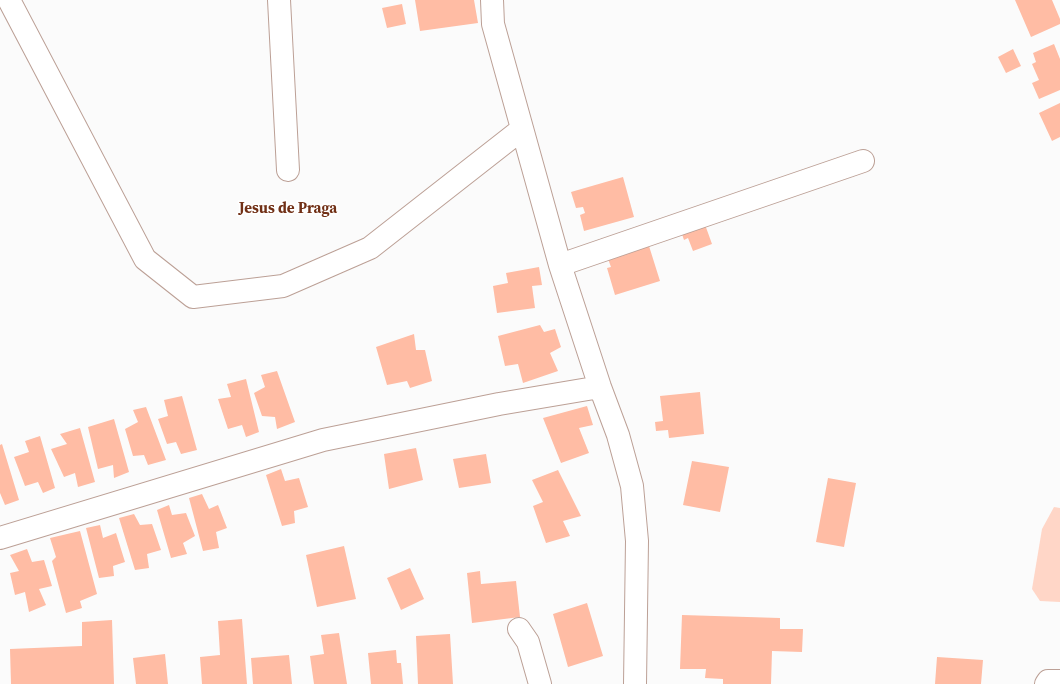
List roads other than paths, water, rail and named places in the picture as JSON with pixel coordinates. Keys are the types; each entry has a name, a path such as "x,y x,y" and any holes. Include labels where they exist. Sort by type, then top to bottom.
{"street":[{"path":"9,0 145,259 193,297 283,286 370,248 522,129"},
{"path":"280,0 288,170"},
{"path":"492,0 493,24 560,265 600,387 618,435 632,486 637,541 635,684"},
{"path":"560,265 863,162"},
{"path":"0,538 323,440 499,404 600,387"},
{"path":"519,629 528,642 540,684"},
{"path":"1046,684 1048,681 1060,681"}],"district":[{"name":"Jesus de Praga","path":"288,209"}]}
